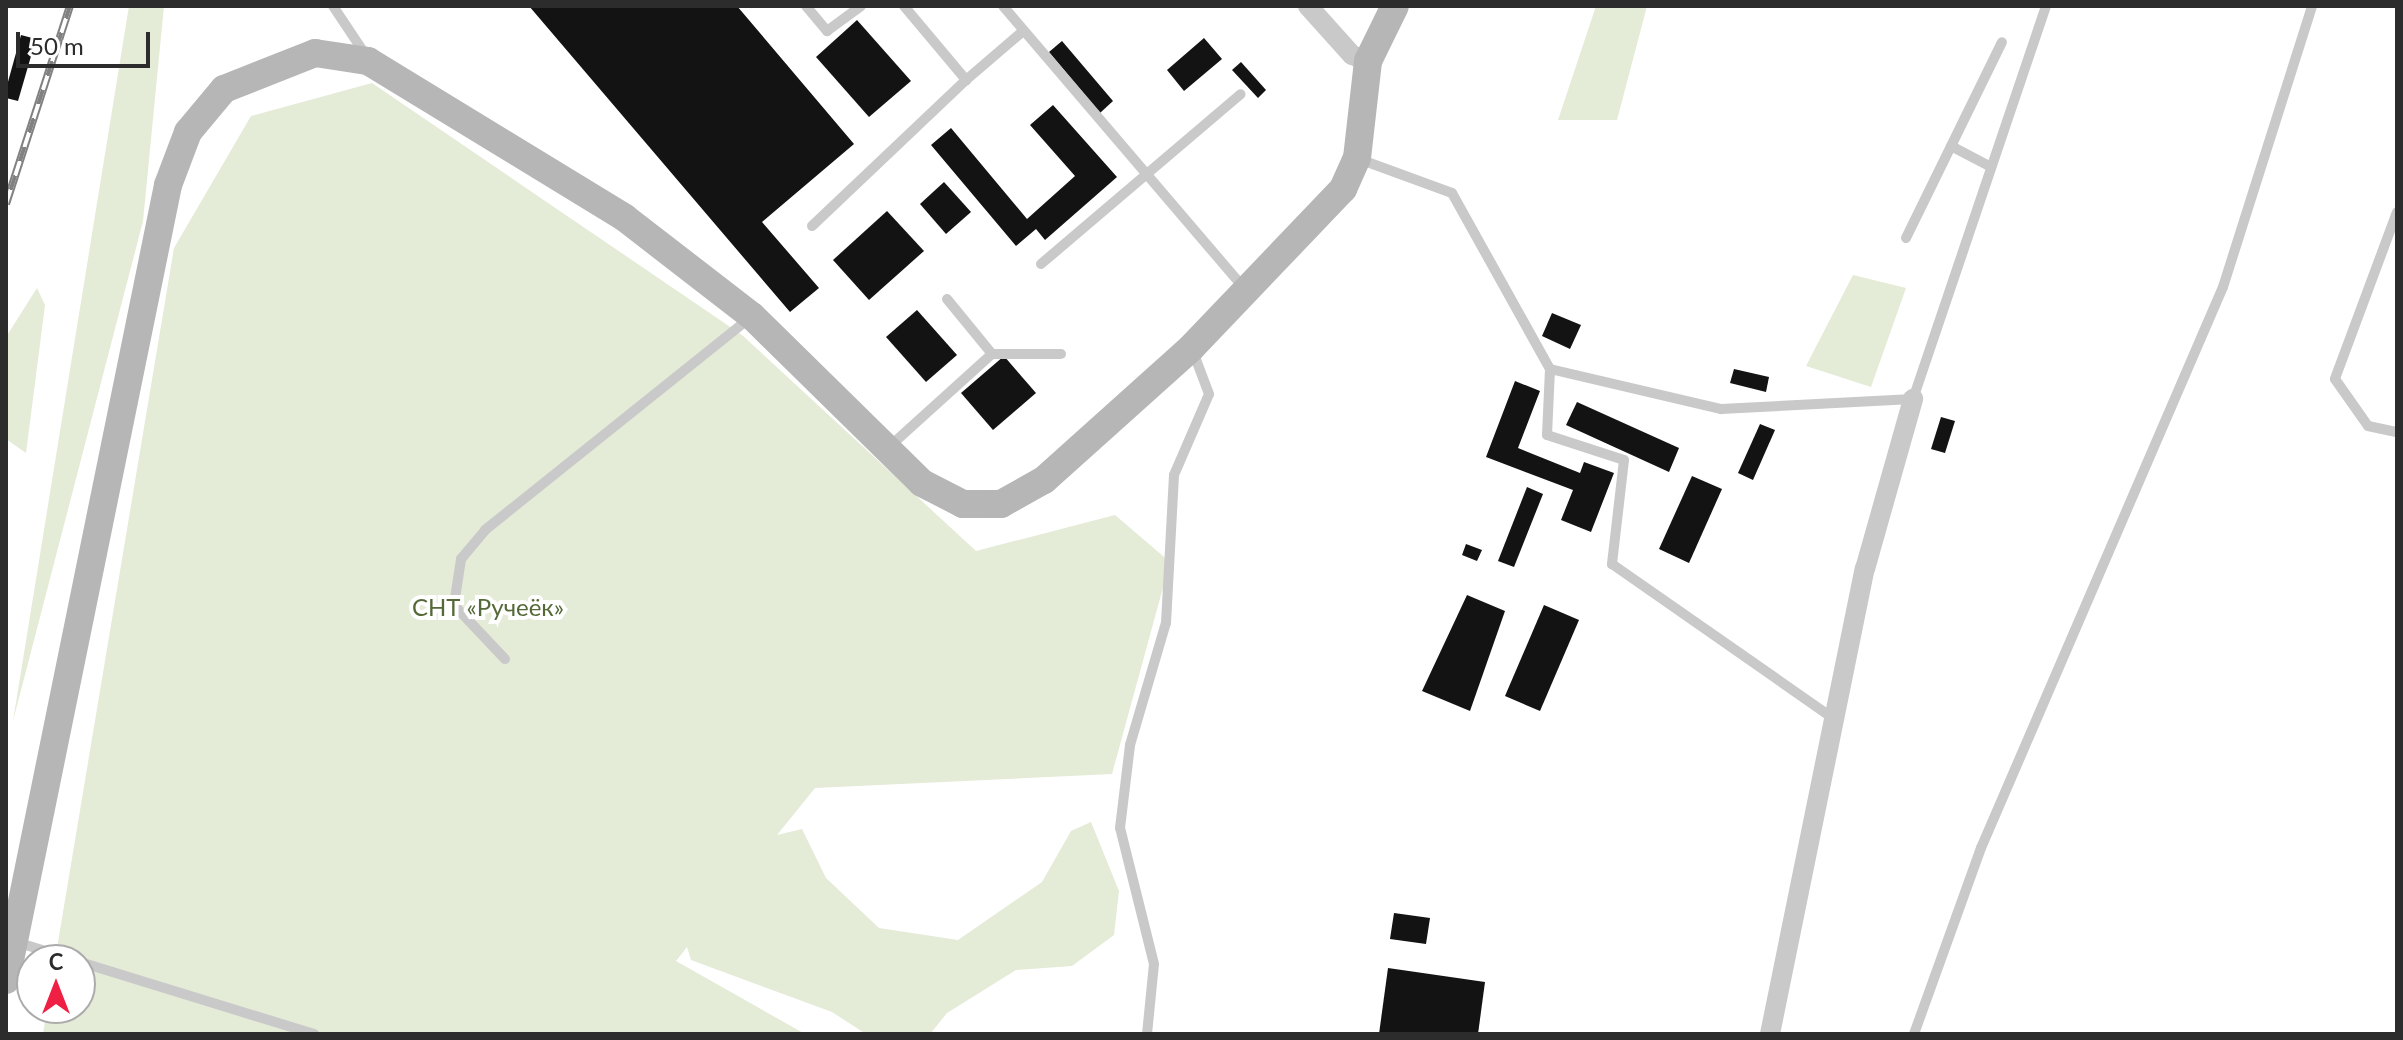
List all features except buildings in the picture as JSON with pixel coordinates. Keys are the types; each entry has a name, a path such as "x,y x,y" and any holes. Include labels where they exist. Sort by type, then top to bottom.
{"street":[{"path":"1308,6 1352,55 1368,61"},
{"path":"6,980 168,185 188,132 224,89 262,71 315,53 368,61 625,218 752,316 922,483 963,504 1001,504 1044,480 1191,348 1244,288 1343,189 1357,158 1368,61 1395,6"},
{"path":"1770,1034 1834,719 1913,399"}],"lane":[{"path":"333,6 368,61"},
{"path":"806,6 827,31 861,6"},
{"path":"904,6 966,80"},
{"path":"1550,369 1721,409 1913,399 2046,6"},
{"path":"1914,1034 1981,848 2223,287 2312,6"},
{"path":"1004,7 1022,32 1244,288"},
{"path":"812,226 966,80 1022,32"},
{"path":"1906,238 2002,42"},
{"path":"1041,264 1241,94"},
{"path":"1951,146 1991,167"},
{"path":"1357,158 1452,193 1550,369 1547,435 1624,460 1612,564 1834,719"},
{"path":"2397,212 2335,379 2368,426 2397,432"},
{"path":"947,299 992,354"},
{"path":"505,659 454,605 461,559 485,530 752,316"},
{"path":"1147,1034 1154,964 1120,828 1130,745 1166,623 1174,475 1209,394 1191,348"},
{"path":"888,449 992,354 1061,354"},
{"path":"14,941 24,944"},
{"path":"96,967 314,1034"}],"green space":[{"path":"129,6 164,6 143,221 13,721"},
{"path":"1596,6 1647,6 1617,120 1558,120"},
{"name":"СНТ «Ручеёк»","path":"372,83 742,335 976,551 1115,515 1170,562 1112,774 815,788 777,835 802,829 826,878 879,928 958,940 1042,882 1071,831 1091,822 1119,891 1114,935 1072,966 1016,970 947,1013 930,1034 866,1034 832,1012 691,960 687,947 676,961 805,1034 43,1034 45,1024 96,1024 96,944 58,944 174,248 251,116"},
{"path":"1853,275 1906,288 1871,387 1806,366"},
{"path":"37,288 45,305 26,453 6,439 6,337"}],"railway":[{"path":"6,204 70,6"}]}
